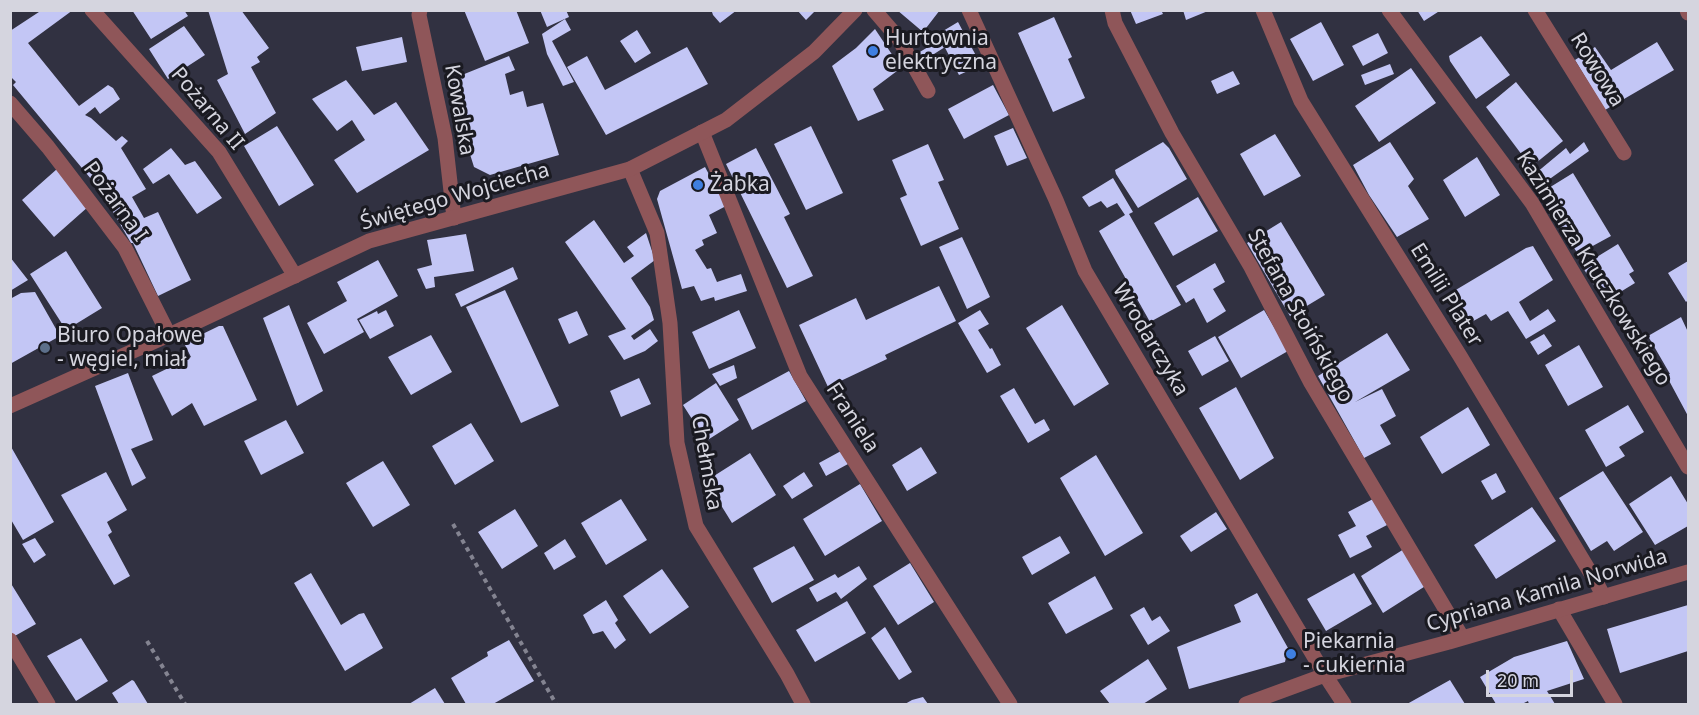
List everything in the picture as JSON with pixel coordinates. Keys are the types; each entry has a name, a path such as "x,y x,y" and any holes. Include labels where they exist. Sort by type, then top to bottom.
{"street":[{"name":"Pożarna II","path":"92,10 219,152 295,276"},
{"name":"Kowalska","path":"420,10 419,15 445,138 454,218"},
{"name":"Świętego Wojciecha","path":"10,406 169,335 369,241 630,169 726,120 814,52 855,10"},
{"path":"874,10 899,39 928,91"},
{"name":"Wrodarczyka","path":"969,10 1056,200 1084,271 1344,705"},
{"name":"Stefana Stoińskiego","path":"1112,10 1115,23 1172,133 1251,267 1311,383 1462,637"},
{"name":"Emilii Plater","path":"1263,10 1301,101 1460,356 1604,597"},
{"name":"Kazimierza Kruczkowskiego","path":"1389,10 1532,202 1689,467"},
{"name":"Rowowa","path":"1535,10 1624,153"},
{"name":"Pożarna I","path":"10,103 48,147 125,248 169,335"},
{"name":"Franiela","path":"702,132 800,376 1010,705"},
{"name":"Chełmska","path":"630,169 657,232 670,323 677,443 696,526 803,705"},
{"name":"Cypriana Kamila Norwida","path":"1246,705 1325,675 1449,642 1689,572"},
{"path":"1559,609 1615,705"},
{"path":"10,640 48,705"}],"path":[{"path":"453,524 556,705"},
{"path":"147,641 185,705"}],"building":[{"path":"42,10 73,10 28,43 79,106 108,85 113,88 120,99 100,114 95,107 85,115 116,141 122,136 128,141 121,148 146,189 132,197 144,218 158,212 191,280 158,296 133,243 101,191 13,85 16,82 10,76 10,31"},
{"path":"132,10 184,10 188,16 151,39"},
{"path":"208,10 241,10 269,48 257,57 260,62 251,67 276,113 245,134 217,80 228,74"},
{"path":"464,10 516,10 529,43 485,61"},
{"path":"540,10 566,10 569,17 547,27"},
{"path":"714,10 737,10 720,23 713,15"},
{"path":"797,10 816,10 806,20"},
{"path":"897,10 940,10 923,32"},
{"path":"1130,10 1161,10 1163,14 1136,24"},
{"path":"1183,10 1208,10 1208,11 1186,20"},
{"path":"1417,10 1441,10 1424,21"},
{"path":"1054,17 1072,57 1068,59 1085,98 1053,112 1018,33"},
{"path":"565,19 571,30 552,41 574,82 563,86 547,54 542,34"},
{"path":"958,22 981,65 959,75 938,34"},
{"path":"1321,22 1344,65 1313,81 1290,39"},
{"path":"184,26 205,55 168,79 149,49"},
{"path":"875,29 901,68 873,89 884,110 858,121 832,66 856,48"},
{"path":"637,30 651,53 635,63 620,41"},
{"path":"1378,33 1388,53 1363,66 1352,46"},
{"path":"1481,36 1510,75 1476,99 1450,61 1449,56"},
{"path":"402,37 407,62 362,71 356,47"},
{"path":"940,40 945,47 923,61 918,53"},
{"path":"1657,42 1674,70 1605,110 1575,60 1595,47 1611,70"},
{"path":"687,47 708,84 606,135 567,67 587,56 605,90"},
{"path":"509,56 515,70 505,74 510,95 523,91 527,107 543,103 559,155 490,175 474,167 447,81"},
{"path":"1390,64 1394,74 1365,85 1361,75"},
{"path":"1411,68 1436,103 1379,142 1355,106"},
{"path":"1233,71 1240,84 1217,94 1211,81"},
{"path":"346,80 374,115 396,102 429,150 357,193 334,160 365,140 352,120 337,131 312,99"},
{"path":"1516,82 1563,141 1531,167 1486,107"},
{"path":"993,85 1009,115 964,139 948,109"},
{"path":"277,126 314,185 279,206 244,146"},
{"path":"811,126 843,193 806,210 774,144"},
{"path":"1013,128 1027,158 1007,166 994,136"},
{"path":"1275,134 1301,176 1264,196 1240,154"},
{"path":"1163,142 1187,179 1138,208 1115,170"},
{"path":"1390,142 1414,179 1408,186 1429,219 1397,237 1369,195 1353,165"},
{"path":"1584,142 1589,151 1544,183 1536,173 1566,148 1570,154"},
{"path":"928,144 944,180 938,182 959,229 921,246 900,198 907,195 892,160"},
{"path":"171,148 185,165 195,161 222,198 197,214 169,174 153,184 143,169"},
{"path":"756,148 790,214 784,217 813,276 787,288 726,164"},
{"path":"1477,157 1500,195 1465,217 1443,180"},
{"path":"705,167 726,206 709,215 717,233 702,240 704,245 695,250 707,269 711,268 717,282 741,274 747,291 715,301 714,297 701,301 694,286 682,289 657,199 660,191"},
{"path":"57,169 89,206 54,237 22,200"},
{"path":"1573,173 1611,236 1578,254 1539,194"},
{"path":"1113,178 1133,212 1129,214 1181,305 1150,322 1099,231 1125,215 1117,203 1107,208 1101,201 1089,207 1082,197"},
{"path":"1198,197 1218,231 1173,256 1154,223"},
{"path":"594,220 624,263 634,256 627,247 646,233 655,260 631,278 650,307 654,320 631,336 634,340 650,329 658,341 645,351 624,360 608,336 626,329 565,242"},
{"path":"1281,222 1325,295 1290,316 1247,243"},
{"path":"466,234 474,271 434,277 435,287 426,289 417,269 432,265 427,240"},
{"path":"962,237 990,297 967,309 939,247"},
{"path":"1618,244 1634,271 1629,274 1635,283 1604,302 1582,266"},
{"path":"1533,246 1553,280 1519,302 1530,321 1548,309 1556,321 1526,339 1508,311 1491,321 1486,314 1468,324 1449,294"},
{"path":"66,251 102,308 66,330 30,274"},
{"path":"10,257 28,280 10,291"},
{"path":"378,260 398,296 357,319 364,332 324,354 307,323 347,301 337,282"},
{"path":"1688,261 1688,300 1686,302 1668,273"},
{"path":"1215,263 1225,282 1213,289 1226,311 1207,323 1194,298 1186,303 1176,286"},
{"path":"513,267 518,279 461,307 455,294"},
{"path":"939,286 956,321 885,355 887,359 828,387 799,325 856,298 866,320"},
{"path":"505,290 559,406 521,423 466,307"},
{"path":"35,292 60,336 10,364 10,299 21,293"},
{"path":"289,305 323,391 297,406 263,318"},
{"path":"1062,305 1109,384 1074,406 1026,328"},
{"path":"386,310 394,326 370,339 359,320 377,311 378,314"},
{"path":"739,310 756,348 709,369 692,332"},
{"path":"980,310 989,324 978,330 990,349 992,348 1001,365 987,373 958,323"},
{"path":"1264,310 1288,351 1241,378 1218,337"},
{"path":"577,311 588,335 569,344 558,319"},
{"path":"1681,317 1688,332 1688,416 1666,375 1670,374 1648,336"},
{"path":"223,326 257,400 204,426 192,403 172,416 152,376 191,357 184,343"},
{"path":"1387,333 1410,370 1355,402 1382,389 1396,416 1380,425 1391,444 1364,458 1318,376"},
{"path":"1544,334 1552,346 1538,355 1530,342"},
{"path":"431,335 452,372 411,395 388,357"},
{"path":"1215,336 1229,361 1202,376 1188,351"},
{"path":"1579,345 1603,387 1568,406 1545,365"},
{"path":"734,365 737,378 720,386 712,374"},
{"path":"789,371 806,401 752,430 737,399"},
{"path":"128,373 153,440 131,449 146,478 132,486 95,386"},
{"path":"639,378 651,404 621,417 610,391"},
{"path":"716,383 739,420 706,441 683,405"},
{"path":"1236,387 1274,458 1240,480 1199,408"},
{"path":"1014,388 1035,424 1044,419 1050,430 1028,443 1000,396"},
{"path":"1628,405 1644,432 1619,447 1625,456 1606,467 1585,430"},
{"path":"1468,407 1490,445 1442,474 1420,437"},
{"path":"286,420 304,453 261,475 244,441"},
{"path":"471,423 494,461 455,485 432,446"},
{"path":"10,445 54,522 23,540 10,518"},
{"path":"921,447 937,473 907,491 892,465"},
{"path":"841,451 848,464 826,476 819,463"},
{"path":"750,453 776,495 732,523 706,481"},
{"path":"1096,455 1143,533 1105,556 1060,478"},
{"path":"383,461 410,505 373,527 346,483"},
{"path":"1603,471 1643,532 1614,551 1607,541 1591,551 1559,498"},
{"path":"106,472 127,510 107,522 112,532 108,535 130,576 114,585 61,495"},
{"path":"804,472 813,486 792,499 783,486"},
{"path":"1496,473 1506,492 1492,500 1481,481"},
{"path":"1671,476 1688,504 1688,526 1655,545 1629,504"},
{"path":"860,484 882,521 825,556 803,519"},
{"path":"621,499 647,540 606,565 581,523"},
{"path":"1373,499 1387,525 1366,536 1372,547 1350,558 1338,535 1356,526 1348,512"},
{"path":"1532,507 1556,541 1496,579 1474,545"},
{"path":"515,509 538,546 502,569 478,532"},
{"path":"1216,512 1227,529 1191,552 1180,536"},
{"path":"1060,536 1070,553 1032,575 1022,557"},
{"path":"35,538 46,555 34,563 22,544"},
{"path":"565,539 576,557 554,570 544,553"},
{"path":"794,546 814,580 772,603 753,568"},
{"path":"1404,549 1427,585 1383,613 1361,576"},
{"path":"910,563 934,602 898,625 873,586"},
{"path":"859,566 867,579 841,599 836,592 817,602 809,588 835,574 838,578"},
{"path":"662,569 689,607 650,634 623,596"},
{"path":"311,573 341,625 364,613 383,648 345,671 294,583"},
{"path":"1354,573 1372,604 1326,631 1307,599"},
{"path":"1095,576 1113,609 1066,634 1048,603"},
{"path":"10,582 36,624 13,637 10,632"},
{"path":"1257,593 1288,648 1285,662 1189,689 1177,647 1241,622 1234,605"},
{"path":"606,600 618,620 615,623 626,640 615,649 603,631 593,634 583,615"},
{"path":"847,601 866,633 815,662 796,630"},
{"path":"1688,605 1688,651 1620,673 1607,629"},
{"path":"1144,607 1152,621 1160,616 1170,631 1148,645 1130,615"},
{"path":"885,627 912,672 899,680 871,638"},
{"path":"81,638 108,681 76,701 47,656"},
{"path":"509,640 534,681 493,704 466,704 451,678 488,656 487,652"},
{"path":"1567,641 1584,679 1547,691 1555,704 1529,704 1528,701 1522,704 1496,704 1480,677 1514,657"},
{"path":"1148,659 1167,689 1143,704 1110,704 1100,691"},
{"path":"132,680 148,704 119,704 112,693"},
{"path":"1450,680 1465,704 1407,704"},
{"path":"435,688 445,704 409,704"},
{"path":"923,697 928,704 905,704 912,700"}],"place":[{"name":"Hurtownia elektryczna","path":"873,51"},
{"name":"Żabka","path":"698,185"},
{"name":"Biuro Opałowe - węgiel, miał","path":"45,348"},
{"name":"Piekarnia - cukiernia","path":"1291,654"}]}
